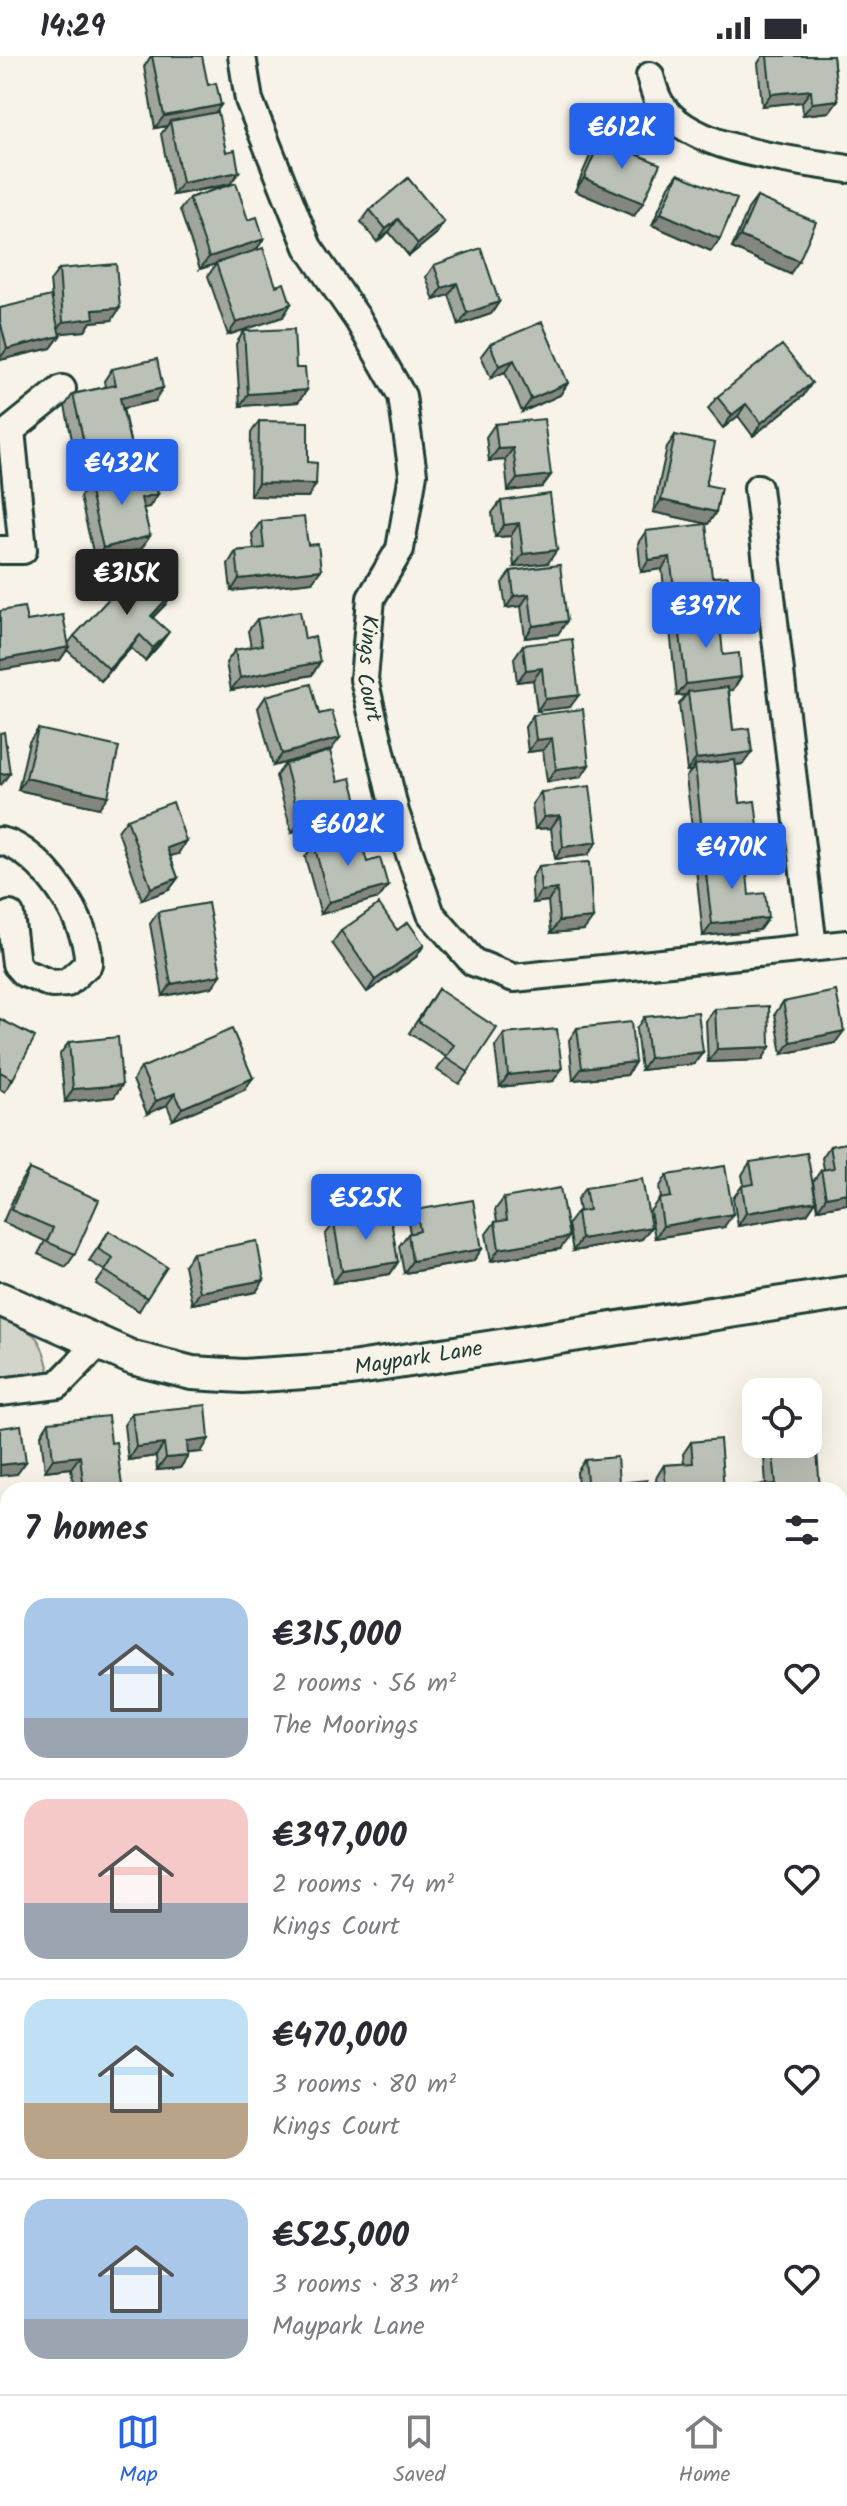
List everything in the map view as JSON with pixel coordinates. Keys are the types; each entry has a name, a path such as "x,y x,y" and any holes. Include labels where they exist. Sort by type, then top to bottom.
{"street":[{"name":"Kings Court","path":"242,56 249,100 308,247 359,321 402,396 413,474 400,549 371,598 364,679 395,812 431,914 473,962 514,978 847,944"},
{"path":"650,76 655,96 666,112 693,133 741,150 847,169"},
{"path":"0,550 23,550 6,432 62,389"},
{"path":"758,488 813,947"},
{"path":"0,841 29,854 51,876 89,948 88,964 67,983 52,984 24,973 16,964 10,915"},
{"name":"Maypark Lane","path":"0,1299 133,1358 192,1373 243,1376 351,1369 847,1293"},
{"path":"0,1392 58,1385 98,1344"}],"shaded area":[{"path":"0,1319 35,1336 43,1349 49,1371 0,1377"}],"building":[{"path":"152,56 202,56 208,85 216,83 221,105 164,116"},
{"path":"767,56 833,56 838,100 812,103 811,90 771,94"},
{"path":"218,112 226,152 235,150 239,172 182,183 170,121"},
{"path":"601,139 660,164 643,203 584,178"},
{"path":"678,174 737,199 720,239 661,213"},
{"path":"408,178 444,222 418,244 398,219 386,229 370,210"},
{"path":"236,183 248,220 257,217 264,239 209,257 189,198"},
{"path":"757,197 816,222 799,261 740,236"},
{"path":"263,248 276,286 284,283 291,304 236,323 216,263"},
{"path":"481,248 499,302 467,313 457,283 442,288 434,265"},
{"path":"116,264 120,308 93,310 94,318 63,322 59,269"},
{"path":"51,296 60,336 7,349 0,308"},
{"path":"542,322 568,383 531,399 514,360 499,366 490,344"},
{"path":"294,329 296,368 305,368 307,390 248,394 244,331"},
{"path":"782,345 812,383 761,423 746,404 732,415 717,397"},
{"path":"157,359 163,388 120,398 133,455 89,465 73,394 116,385 112,369"},
{"path":"544,419 551,475 517,479 513,448 498,449 495,424"},
{"path":"259,421 308,422 308,462 317,463 316,484 258,483"},
{"path":"675,435 715,443 706,485 721,488 716,512 661,500"},
{"path":"152,469 158,494 141,498 150,536 103,548 88,484"},
{"path":"550,494 557,550 523,554 519,523 504,525 501,501"},
{"path":"304,517 308,545 318,544 321,570 239,579 236,551 264,548 261,521"},
{"path":"706,524 712,577 728,576 731,599 676,604 670,557 649,560 646,531"},
{"path":"143,562 174,591 151,616 169,632 153,648 140,635 109,669 74,636"},
{"path":"560,565 567,621 533,626 529,594 514,596 511,571"},
{"path":"24,607 27,621 63,615 69,647 0,660 0,611"},
{"path":"300,611 305,639 315,637 320,662 240,678 235,650 262,645 257,619"},
{"path":"719,613 723,655 739,653 741,677 686,684 678,617"},
{"path":"572,639 579,695 545,699 542,668 526,670 523,645"},
{"path":"311,684 319,714 332,711 340,738 282,754 266,696"},
{"path":"728,687 733,730 749,728 752,752 696,759 688,692"},
{"path":"583,709 589,765 556,769 552,738 536,740 533,715"},
{"path":"38,729 119,747 108,796 26,778"},
{"path":"4,732 10,773 0,774 0,733"},
{"path":"330,751 338,781 351,778 358,805 300,821 285,764"},
{"path":"735,760 740,803 755,801 758,826 702,832 695,765"},
{"path":"590,786 597,842 563,847 560,815 544,817 541,792"},
{"path":"173,802 186,841 167,848 178,878 151,888 127,819"},
{"path":"359,832 367,862 380,858 388,886 329,902 314,844"},
{"path":"745,853 749,895 765,893 768,918 712,924 704,857"},
{"path":"589,862 593,918 559,921 557,889 541,891 539,866"},
{"path":"208,903 221,975 171,984 158,912"},
{"path":"379,904 397,930 408,922 424,945 375,980 341,931"},
{"path":"438,989 497,1028 468,1072 446,1058 454,1045 418,1021"},
{"path":"836,991 844,1031 791,1042 783,1002"},
{"path":"769,1006 770,1047 717,1049 715,1009"},
{"path":"698,1012 703,1052 649,1058 644,1017"},
{"path":"0,1019 35,1037 13,1079 0,1072"},
{"path":"631,1022 635,1062 582,1068 577,1028"},
{"path":"232,1029 253,1078 182,1108 175,1093 156,1101 141,1068"},
{"path":"557,1029 562,1069 508,1075 504,1034"},
{"path":"118,1037 122,1085 73,1089 69,1042"},
{"path":"847,1143 847,1193 826,1197 821,1170 834,1168 830,1146"},
{"path":"807,1153 816,1201 746,1213 742,1186 754,1184 750,1162"},
{"path":"725,1166 733,1214 663,1226 659,1199 671,1197 667,1175"},
{"path":"29,1169 99,1200 75,1254 47,1242 53,1228 11,1210"},
{"path":"642,1179 651,1227 581,1239 577,1212 589,1210 585,1188"},
{"path":"560,1188 569,1237 499,1249 495,1222 507,1220 504,1198"},
{"path":"473,1200 482,1249 412,1261 408,1234 420,1231 416,1210"},
{"path":"390,1214 398,1262 342,1271 334,1223"},
{"path":"109,1231 167,1267 147,1298 105,1271 113,1258 98,1249"},
{"path":"257,1241 264,1280 200,1292 193,1253"},
{"path":"206,1405 209,1439 187,1442 188,1456 166,1458 164,1444 136,1447 132,1413"},
{"path":"108,1416 111,1443 116,1442 121,1482 83,1482 80,1456 53,1459 49,1422"},
{"path":"21,1425 26,1462 0,1465 0,1428"},
{"path":"720,1439 723,1482 665,1482 664,1465 693,1463 691,1442"},
{"path":"617,1457 619,1482 587,1482 585,1460"},
{"path":"773,1458 818,1458 819,1482 776,1482"}]}
